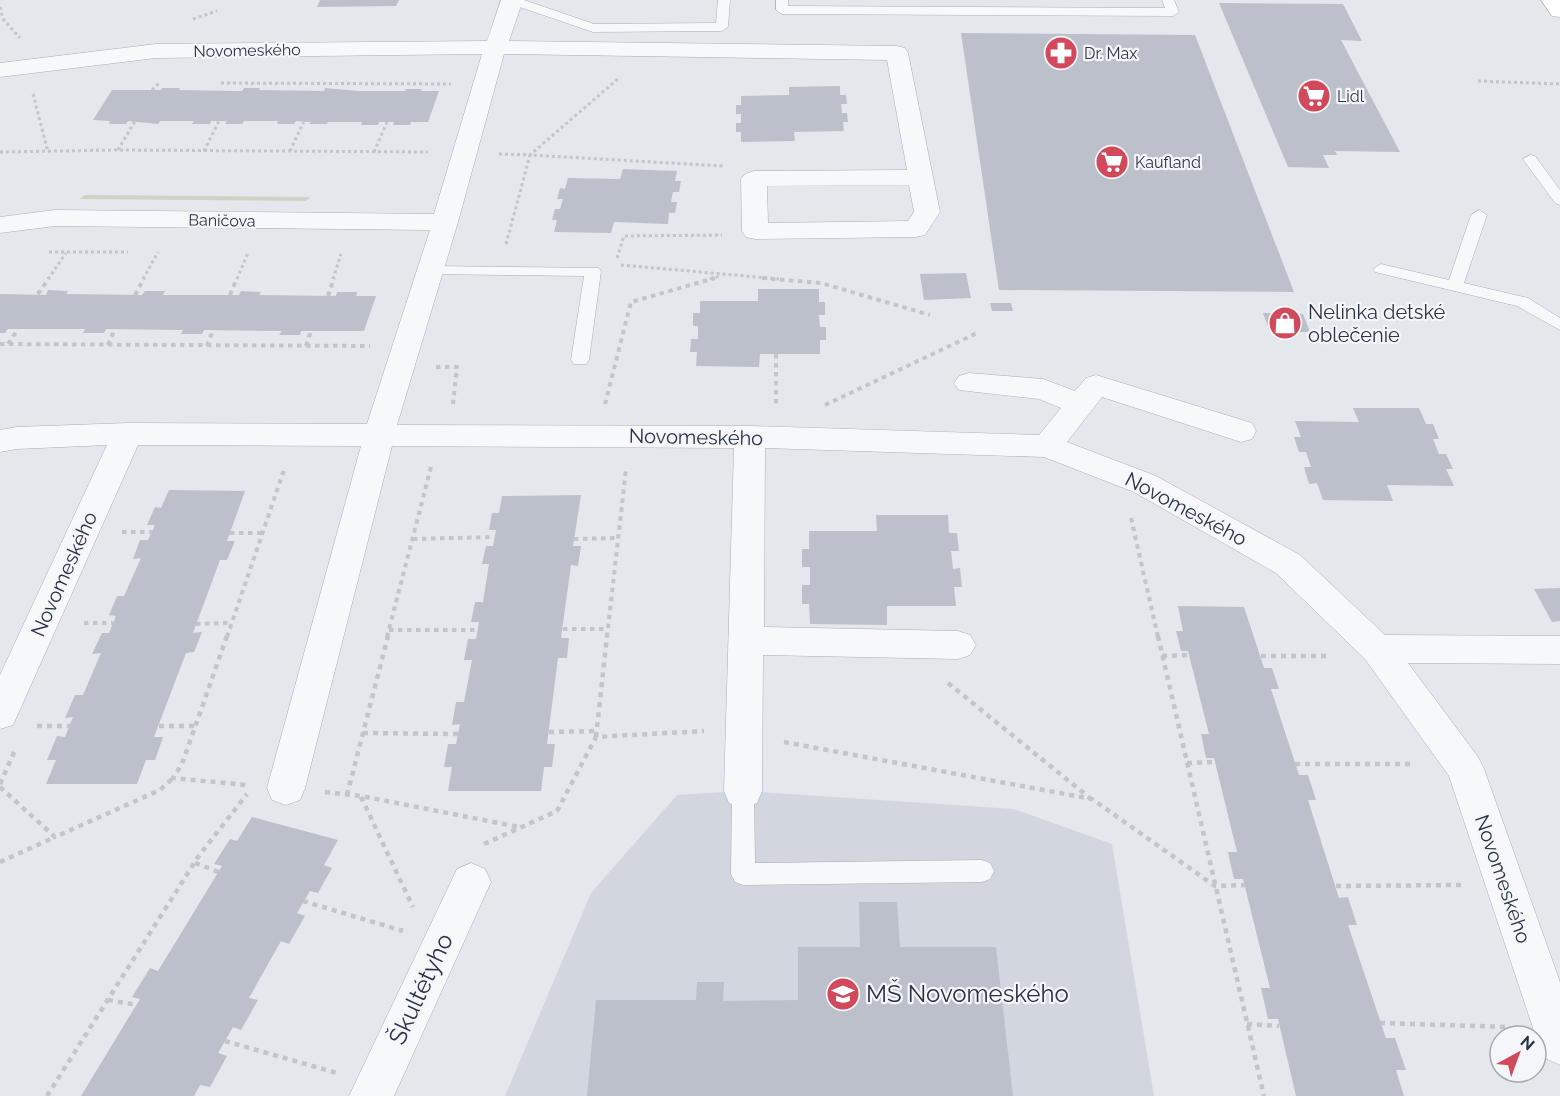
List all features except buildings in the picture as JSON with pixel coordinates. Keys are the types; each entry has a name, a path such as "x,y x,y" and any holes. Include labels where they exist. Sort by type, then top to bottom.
{"street":[{"path":"286,788 379,435 445,222 495,48 512,0"},
{"path":"1552,0 1560,10"},
{"name":"Novomeského","path":"0,70 156,51 495,48 897,53 919,177"},
{"path":"919,177 927,212 916,229 755,231 754,179 919,177"},
{"name":"Baničova","path":"0,225 55,218 445,222"},
{"path":"969,383 1043,389 1080,404"},
{"path":"1047,446 1096,385 1241,431"},
{"name":"Novomeského","path":"13,720 128,434"},
{"name":"Novomeského","path":"0,441 17,438 128,434 379,435 750,437 1047,446 1145,484 1288,564 1377,649 1465,769 1544,1024"},
{"path":"743,791 750,437"},
{"path":"746,641 958,645"},
{"path":"1377,649 1560,650"},
{"name":"Škultétyho","path":"371,1096 471,882"}],"lane":[{"path":"512,0 593,28 722,27 724,0"},
{"path":"556,15 560,0"},
{"path":"782,0 782,10 844,5 1173,12 1168,0"},
{"path":"1530,159 1560,200"},
{"path":"1455,287 1479,215"},
{"path":"1381,269 1522,302 1560,325"},
{"path":"430,271 593,272 580,360"},
{"path":"743,791 743,874 982,871"}],"path":[{"path":"0,7 3,19 22,40"},
{"path":"504,251 530,154 650,49"},
{"path":"29,65 32,92 48,152"},
{"path":"1478,81 1560,84"},
{"path":"152,90 158,82 169,82"},
{"path":"215,83 460,84"},
{"path":"234,91 238,83"},
{"path":"316,91 320,83"},
{"path":"397,91 400,84"},
{"path":"118,150 135,121"},
{"path":"204,150 219,121"},
{"path":"290,151 304,122"},
{"path":"374,152 387,122"},
{"path":"0,152 204,150 530,154 725,166"},
{"path":"615,264 624,236 725,235"},
{"path":"38,294 66,252"},
{"path":"135,295 158,252"},
{"path":"230,295 248,253"},
{"path":"328,296 341,254"},
{"path":"603,411 631,302 725,275"},
{"path":"821,283 930,315"},
{"path":"8,344 18,329"},
{"path":"108,345 115,330"},
{"path":"207,345 213,330"},
{"path":"306,346 311,331"},
{"path":"816,409 979,332"},
{"path":"0,344 379,346"},
{"path":"776,354 776,409 786,409"},
{"path":"400,367 457,367 452,411"},
{"path":"286,788 361,796 519,827 557,811 597,734 627,457"},
{"path":"347,795 433,458"},
{"path":"0,862 160,790 173,778 182,764 196,726 287,461"},
{"path":"1131,514 1264,1096"},
{"path":"111,532 152,532"},
{"path":"230,533 262,533"},
{"path":"413,539 494,537"},
{"path":"574,539 618,538"},
{"path":"82,623 113,623"},
{"path":"196,624 231,623"},
{"path":"562,629 608,629"},
{"path":"389,630 477,630"},
{"path":"902,644 1092,799 1215,886 1245,885"},
{"path":"1162,656 1189,655"},
{"path":"1261,656 1330,656"},
{"path":"13,720 70,726"},
{"path":"159,726 196,726"},
{"path":"549,732 597,734 744,728"},
{"path":"363,733 458,734"},
{"path":"780,741 1092,799"},
{"path":"1187,763 1215,762"},
{"path":"1295,764 1413,764"},
{"path":"47,1096 195,863 252,786 173,778"},
{"path":"0,787 55,837"},
{"path":"361,796 416,912"},
{"path":"195,863 219,872"},
{"path":"1336,886 1462,885"},
{"path":"303,901 407,932 402,942"},
{"path":"108,1000 137,1005"},
{"path":"1380,1023 1488,1027"},
{"path":"1247,1024 1279,1026"},
{"path":"225,1041 337,1073"},
{"path":"334,1081 342,1063"}],"shaded area":[{"name":"MŠ Novomeského","path":"743,791 1014,809 1112,844 1154,1096 505,1096 591,893 677,795"}],"green space":[{"path":"85,195 310,198 305,201 80,199"}],"place":[{"name":"Dr. Max","path":"1061,53"},
{"name":"Lidl","path":"1314,96"},
{"name":"Kaufland","path":"1112,162"},
{"name":"Nelinka detské oblečenie","path":"1285,323"},
{"name":"MŠ Novomeského","path":"843,994"}]}
